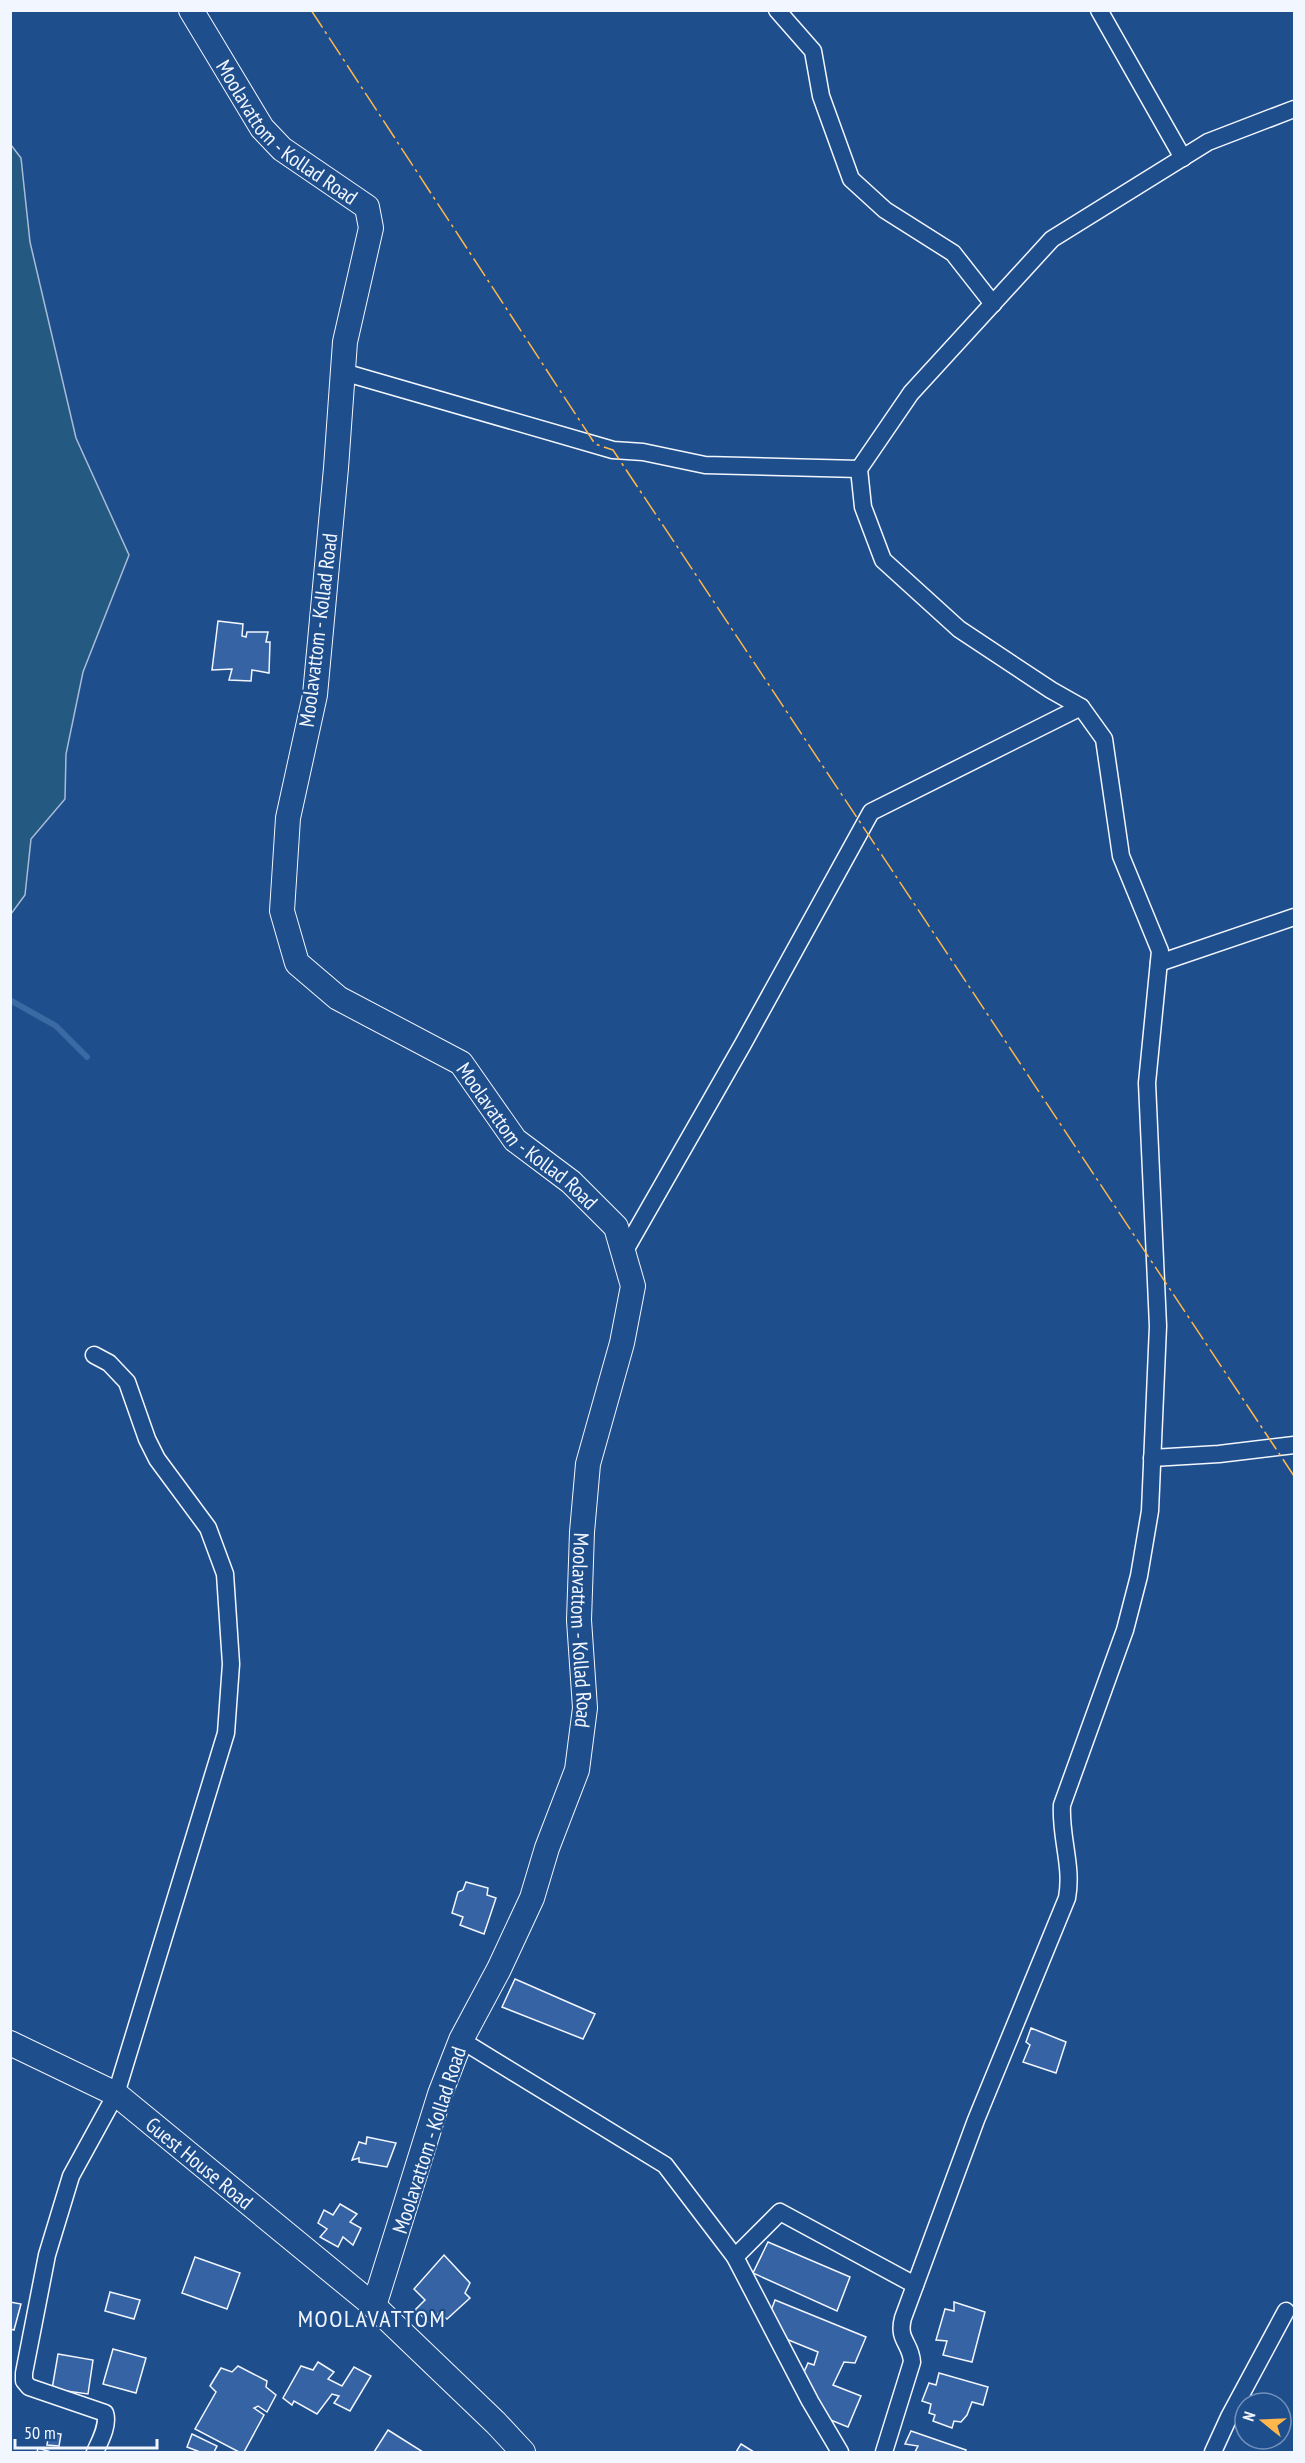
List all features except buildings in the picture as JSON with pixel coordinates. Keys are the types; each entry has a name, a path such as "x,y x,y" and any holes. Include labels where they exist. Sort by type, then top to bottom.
{"main road":[{"name":"Moolavattom - Kollad Road","path":"191,10 262,128 282,149 367,207 371,228 345,342 315,695 288,818 282,911 297,963 338,998 461,1064 515,1140 571,1182 616,1227 633,1286 622,1343 598,1421 587,1475 579,1620 585,1708 577,1770 547,1848 532,1898 499,1969 461,2040 440,2094 374,2306"},
{"name":"Guest House Road","path":"10,2043 116,2094 374,2306 496,2423 523,2452"}],"street":[{"path":"777,10 813,51 821,96 851,179 885,210 953,253 993,304"},
{"path":"1099,10 1183,158"},
{"path":"884,2452 912,2362 912,2350 902,2338 900,2329 976,2120 1067,1899 1070,1871 1062,1826 1062,1805 1125,1630 1145,1547 1150,1511 1158,1326 1147,1083 1160,951 1121,856 1104,739 1081,707 1051,690 959,629 883,560 863,507 859,469 911,393 1052,239 1208,142 1294,109"},
{"path":"343,372 613,450 643,452 705,465 859,469"},
{"path":"623,1254 871,812 1081,707"},
{"path":"1160,963 1294,917"},
{"path":"94,1355 109,1363 127,1382 147,1439 157,1459 208,1528 225,1574 231,1664 226,1733 116,2094 71,2176 47,2255 24,2373 24,2381 38,2392 105,2413 107,2418 105,2427 95,2452"},
{"path":"1152,1458 1219,1454 1294,1445"},
{"path":"461,2040 665,2165 735,2257 810,2401 840,2452"},
{"path":"735,2257 780,2212 915,2285"},
{"path":"1213,2452 1229,2417 1286,2311"}],"shaded area":[{"path":"11,145 21,158 30,242 76,438 129,555 83,672 66,754 65,799 31,839 25,895 11,914"}],"waterway":[{"path":"10,1000 56,1026 87,1057"}],"power":[{"path":"311,10 595,444 613,450 1294,1476"}],"district":[{"name":"MOOLAVATTOM","path":"372,2318"}]}
